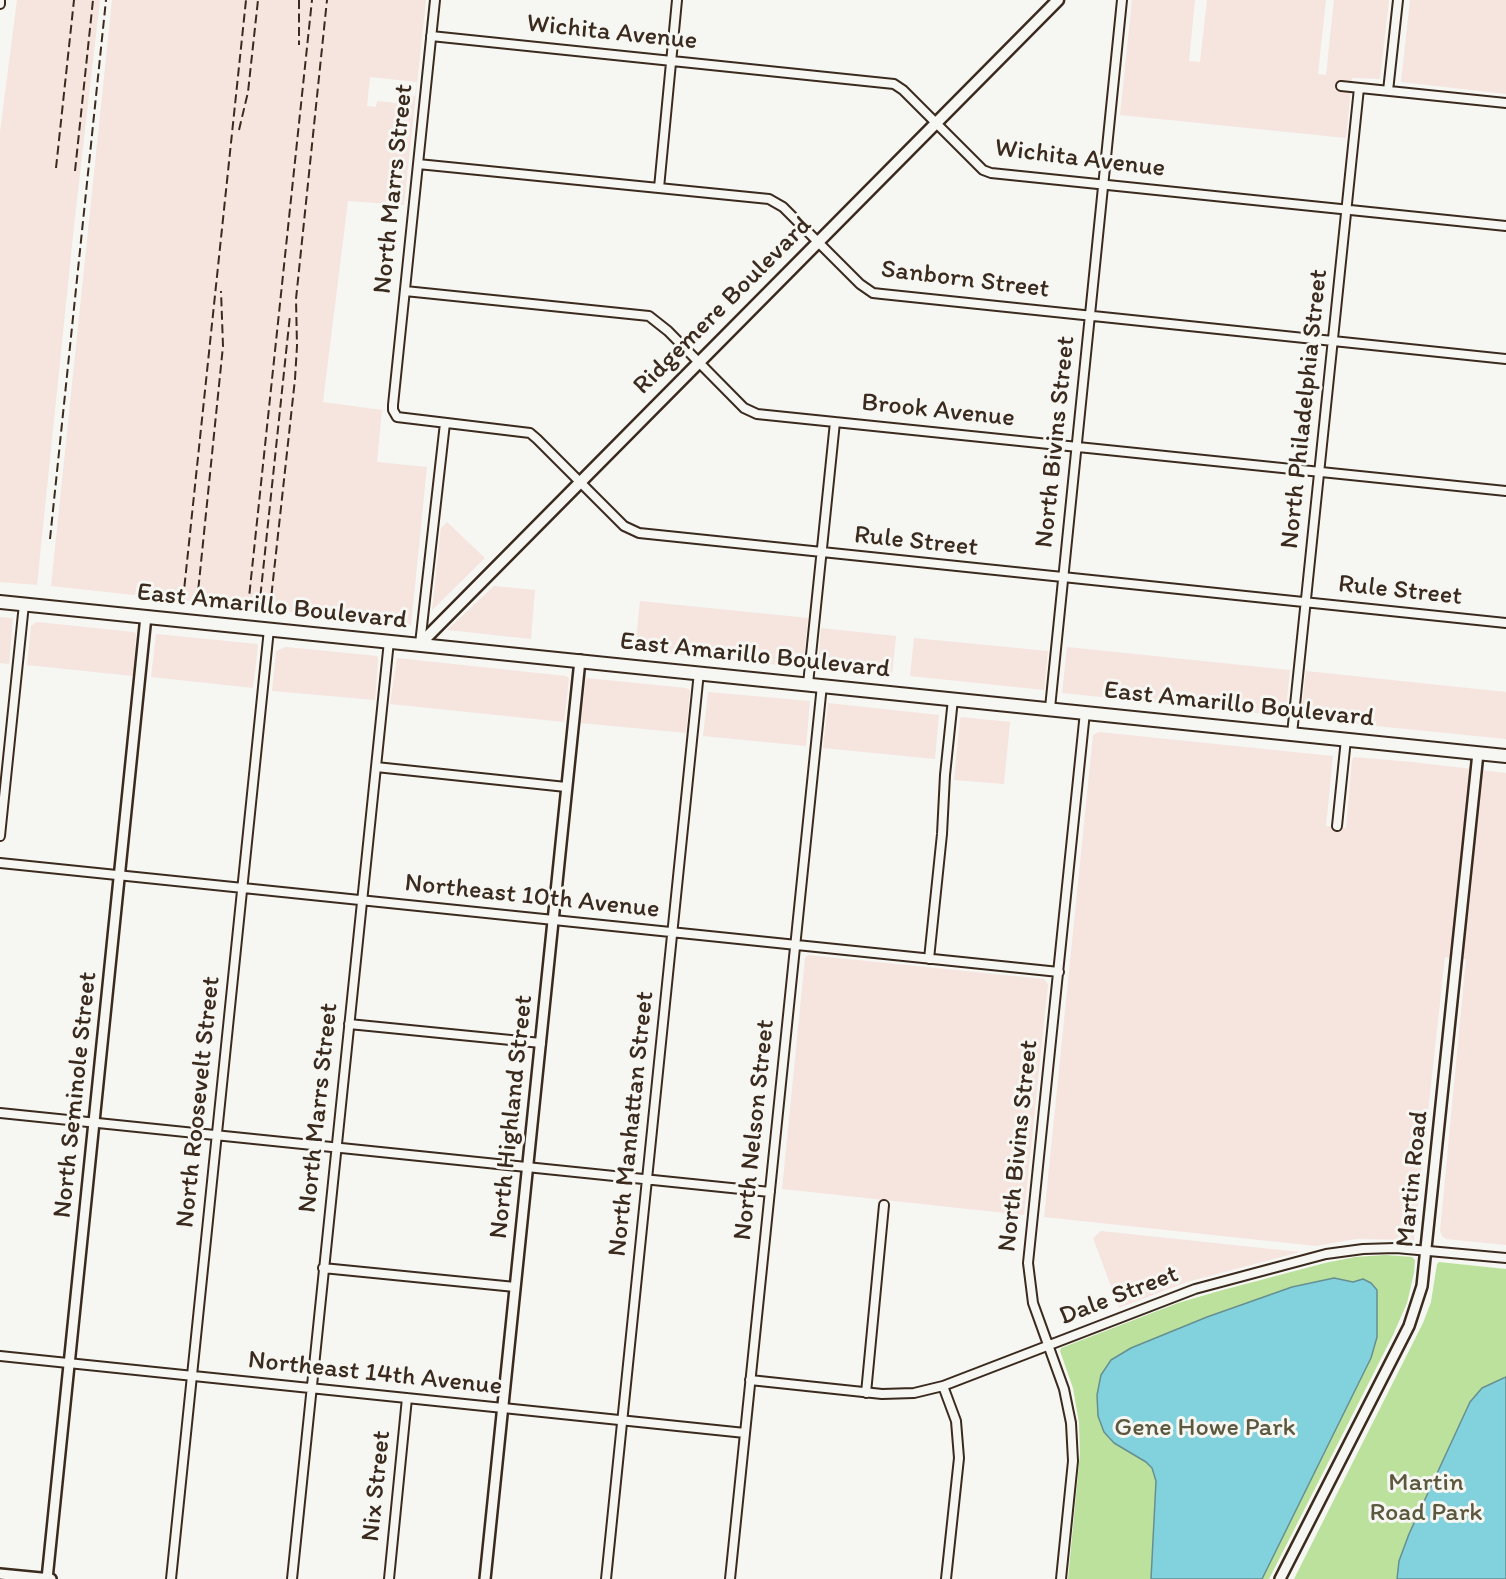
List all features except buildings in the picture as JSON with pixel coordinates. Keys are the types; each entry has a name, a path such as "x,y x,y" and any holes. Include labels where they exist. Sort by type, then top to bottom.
{"highway":[{"name":"East Amarillo Boulevard","path":"0,602 1506,756"}],"main road":[{"name":"Ridgemere Boulevard","path":"420,644 1058,0"}],"street":[{"name":"North Marrs Street","path":"395,383 435,0"},
{"path":"659,188 677,0"},
{"name":"North Bivins Street","path":"1050,708 1122,0"},
{"path":"1388,91 1398,0"},
{"name":"Wichita Avenue","path":"431,36 894,84 903,90 987,172 1506,226"},
{"path":"1341,86 1506,103"},
{"name":"North Philadelphia Street","path":"1292,734 1359,88"},
{"name":"Sanborn Street","path":"418,164 768,200 783,207 860,284 873,292 1506,359"},
{"name":"Brook Avenue","path":"405,291 649,316 748,411 764,415 1506,491"},
{"name":"Rule Street","path":"395,383 393,410 398,417 530,434 624,526 639,533 1064,579 1506,623"},
{"path":"808,684 835,422"},
{"path":"420,644 445,423"},
{"path":"0,836 24,604"},
{"name":"North Seminole Street","path":"48,1579 146,616"},
{"name":"North Roosevelt Street","path":"171,1579 268,629"},
{"name":"North Marrs Street","path":"292,1579 389,641"},
{"name":"North Highland Street","path":"485,1579 580,660"},
{"name":"North Manhattan Street","path":"606,1579 699,672"},
{"name":"North Nelson Street","path":"730,1579 822,685"},
{"path":"929,958 953,699"},
{"name":"North Bivins Street","path":"1061,1579 1073,1443 1067,1397 1031,1295 1028,1263 1084,712"},
{"path":"1337,826 1346,739"},
{"name":"Martin Road","path":"1280,1579 1408,1326 1422,1286 1478,753"},
{"path":"376,767 567,787"},
{"name":"Northeast 10th Avenue","path":"0,863 1059,972"},
{"path":"349,1024 541,1043"},
{"path":"0,1113 770,1192"},
{"path":"866,1393 884,1205"},
{"name":"Dale Street","path":"750,1380 866,1393 914,1393 943,1386 1195,1289 1312,1257 1372,1248 1426,1250 1506,1258"},
{"path":"323,1268 514,1287"},
{"name":"Northeast 14th Avenue","path":"0,1356 745,1433"},
{"path":"943,1386 956,1421 959,1458 946,1579"},
{"name":"Nix Street","path":"389,1579 407,1398"},
{"path":"0,1574 48,1579"}],"shaded area":[{"path":"17,0 100,0 37,585 0,582 0,132"},
{"path":"112,0 426,0 404,205 348,201 323,402 382,410 377,462 427,467 411,625 51,586","holes":["370,77 417,82 415,96 407,95 406,104 377,101 376,107 367,106"]},
{"path":"1132,0 1195,0 1189,61 1200,62 1207,0 1326,0 1318,74 1326,75 1334,0 1389,0 1380,79 1352,78 1346,138 1120,115"},
{"path":"1410,0 1506,0 1506,94 1401,82"},
{"path":"447,522 485,558 432,610 441,528"},
{"path":"494,586 535,590 531,639 447,630"},
{"path":"640,601 808,618 803,666 635,650"},
{"path":"0,617 13,618 9,664 0,663"},
{"path":"37,622 134,632 136,634 133,676 27,665 31,626"},
{"path":"821,628 896,636 892,675 818,667"},
{"path":"156,634 257,644 253,688 151,677"},
{"path":"914,638 1048,651 1044,690 910,676"},
{"path":"286,647 377,656 375,700 272,691 276,651"},
{"path":"1067,647 1290,670 1285,716 1062,693"},
{"path":"397,658 566,676 569,678 564,722 390,704"},
{"path":"1306,671 1506,692 1506,739 1306,719 1301,716"},
{"path":"586,678 690,690 686,733 581,723"},
{"path":"708,692 810,701 806,746 703,736"},
{"path":"828,703 939,715 935,759 823,748"},
{"path":"960,718 1010,722 1004,784 954,780"},
{"path":"1099,732 1333,756 1326,826 1340,828 1346,828 1354,757 1506,773 1506,1245 1446,1239 1440,1231 1466,959 1445,957 1414,1240 1356,1239 1316,1246 1044,1217 1093,735"},
{"path":"808,955 1044,979 1048,984 1024,1215 782,1189 805,958"},
{"path":"1101,1231 1300,1252 1187,1282 1119,1308 1093,1238"}],"green space":[{"name":"Gene Howe Park","path":"1386,1255 1412,1257 1415,1260 1407,1303 1269,1579 1068,1579 1080,1454 1079,1423 1073,1388 1060,1351 1061,1348 1178,1303 1219,1291 1325,1263 1355,1257"},
{"name":"Martin Road Park","path":"1439,1262 1506,1269 1506,1579 1294,1579 1423,1323 1431,1302"}],"water":[{"name":"Gene Howe Park","path":"1334,1278 1353,1282 1363,1279 1377,1290 1377,1337 1371,1358 1262,1579 1151,1579 1156,1481 1152,1468 1146,1462 1114,1443 1104,1432 1098,1416 1097,1395 1101,1375 1111,1360 1131,1348 1207,1317 1292,1287"},
{"path":"1506,1377 1506,1579 1397,1579 1399,1561 1409,1534 1470,1402 1482,1388"}],"railway":[{"path":"56,168 74,0"},
{"path":"75,171 93,0"},
{"path":"50,539 106,0"},
{"path":"183,600 246,0"},
{"path":"239,130 248,92 258,0"},
{"path":"299,0 299,45"},
{"path":"248,607 312,0"},
{"path":"270,608 295,379 296,299 327,0"},
{"path":"197,602 223,346 221,291"},
{"path":"259,609 290,315"}]}
